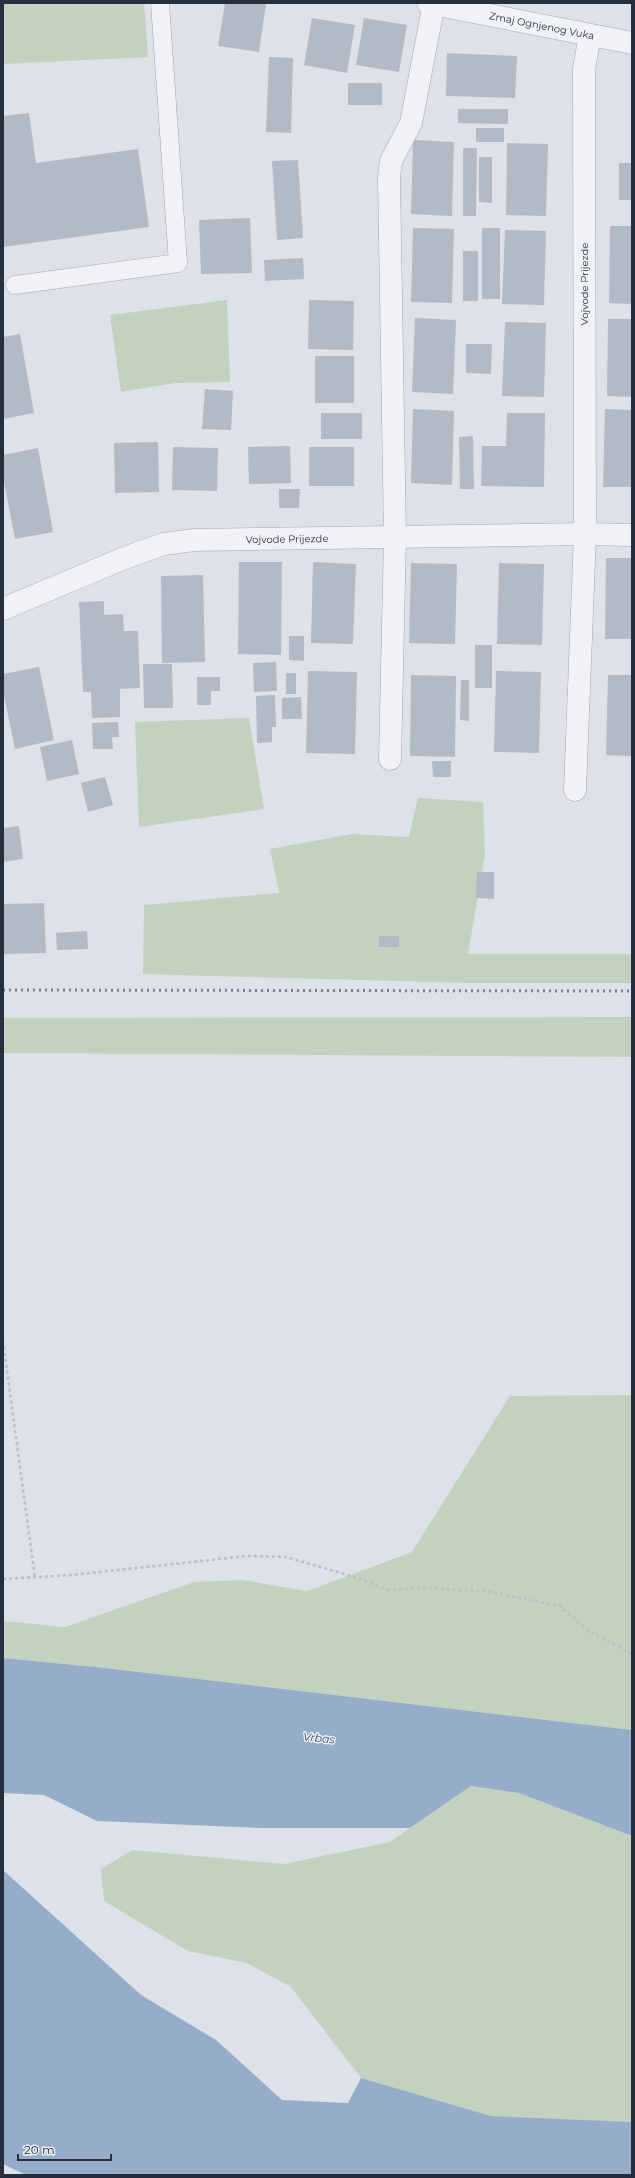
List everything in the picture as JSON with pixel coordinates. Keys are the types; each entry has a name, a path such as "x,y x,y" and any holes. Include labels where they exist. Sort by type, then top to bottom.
{"street":[{"name":"Zmaj Ognjenog Vuka","path":"432,3 632,43"},
{"path":"390,759 395,537 388,178 391,161 411,123 432,3"},
{"name":"Vojvode Prijezde","path":"585,534 584,69 590,35"},
{"path":"575,790 585,534"},
{"name":"Vojvode Prijezde","path":"3,609 93,570 164,544 214,539 585,534 632,535"}],"lane":[{"path":"15,285 178,262 160,3"}],"path":[{"path":"3,1341 35,1578"},
{"path":"3,1579 35,1578 247,1556 286,1557 351,1576 389,1590 418,1588 486,1592 560,1606 587,1630 632,1654"}],"green space":[{"path":"3,3 144,3 148,57 3,64"},
{"path":"227,300 230,382 176,383 121,392 110,315"},
{"path":"249,718 264,809 139,827 135,722"},
{"path":"418,798 483,802 485,855 468,954 632,954 632,983 467,983 143,974 144,905 279,893 270,849 352,834 409,837"},
{"path":"632,1017 632,1057 3,1053 3,1018"},
{"path":"632,1395 632,1730 105,1668 3,1658 3,1621 65,1627 194,1582 242,1580 307,1591 412,1552 510,1396"},
{"path":"471,1786 519,1793 632,1836 632,2122 491,2116 361,2078 291,1987 247,1963 188,1951 104,1901 101,1869 132,1850 284,1864 390,1842"}],"water":[{"name":"Vrbas","path":"3,1658 105,1668 632,1730 632,1836 519,1793 471,1786 410,1828 260,1828 97,1821 44,1795 3,1793"},
{"path":"3,1870 141,1995 216,2040 282,2100 348,2103 361,2078 491,2116 632,2122 632,2175 26,2175 3,2164"}],"building":[{"path":"225,3 266,3 259,52 218,46"},
{"path":"312,18 355,25 347,73 304,65"},
{"path":"364,18 407,25 399,72 356,65"},
{"path":"447,53 517,56 515,98 446,96"},
{"path":"269,57 293,58 291,133 266,132"},
{"path":"348,83 382,83 382,105 348,105"},
{"path":"458,109 508,109 508,124 458,123"},
{"path":"29,113 36,163 138,149 149,227 3,247 3,116"},
{"path":"476,128 504,128 504,142 476,142"},
{"path":"413,140 454,142 452,216 411,214"},
{"path":"507,143 548,144 546,216 506,215"},
{"path":"463,148 477,148 476,216 463,216"},
{"path":"479,157 492,157 492,203 479,202"},
{"path":"298,160 303,238 277,240 272,161"},
{"path":"619,163 632,163 632,200 619,200"},
{"path":"250,218 252,273 201,274 199,220"},
{"path":"610,226 632,226 632,304 609,303"},
{"path":"413,228 454,229 452,303 411,302"},
{"path":"482,228 500,228 500,299 482,299"},
{"path":"505,230 546,231 544,305 502,304"},
{"path":"463,251 478,251 478,301 463,301"},
{"path":"303,258 304,279 265,281 264,260"},
{"path":"309,300 354,301 353,350 308,349"},
{"path":"415,318 456,320 453,394 412,392"},
{"path":"608,319 632,319 632,397 607,396"},
{"path":"505,322 546,323 544,397 502,396"},
{"path":"20,334 34,413 3,419 3,337"},
{"path":"466,344 492,344 491,374 466,373"},
{"path":"315,356 354,356 354,403 315,403"},
{"path":"205,389 233,391 231,430 202,429"},
{"path":"413,409 454,411 452,485 411,483"},
{"path":"605,409 632,410 632,487 603,487"},
{"path":"321,413 362,413 362,439 321,439"},
{"path":"507,413 545,413 544,487 481,486 482,446 506,446"},
{"path":"473,436 474,489 460,489 459,437"},
{"path":"158,442 159,492 115,493 114,443"},
{"path":"290,446 291,483 249,484 248,447"},
{"path":"173,447 218,448 217,491 172,490"},
{"path":"309,447 354,447 354,486 309,486"},
{"path":"38,448 53,532 15,539 3,477 3,455"},
{"path":"279,489 300,489 299,508 279,508"},
{"path":"606,558 632,558 632,639 605,639"},
{"path":"239,562 282,562 281,655 238,654"},
{"path":"313,562 356,564 353,644 311,643"},
{"path":"411,563 457,564 455,644 409,643"},
{"path":"499,563 544,564 542,645 497,644"},
{"path":"203,575 205,662 162,663 161,576"},
{"path":"104,601 104,615 123,614 124,631 138,631 140,688 120,689 120,717 92,718 91,692 83,692 79,602"},
{"path":"289,636 304,636 304,661 289,660"},
{"path":"475,645 492,645 492,688 475,688"},
{"path":"276,662 277,691 254,692 253,663"},
{"path":"143,664 172,664 173,708 144,708"},
{"path":"39,667 54,740 15,749 3,691 3,674"},
{"path":"308,671 357,672 355,754 306,753"},
{"path":"496,671 541,672 539,753 494,752"},
{"path":"286,673 296,673 296,694 286,694"},
{"path":"411,675 456,676 455,757 410,756"},
{"path":"608,675 632,675 632,756 606,755"},
{"path":"197,677 220,677 220,691 211,691 211,705 197,705"},
{"path":"461,680 469,680 469,721 460,720"},
{"path":"275,695 276,727 272,727 272,742 257,743 256,696"},
{"path":"301,697 302,719 282,719 282,698"},
{"path":"118,722 119,737 112,737 113,749 93,749 92,723"},
{"path":"72,740 79,774 47,781 40,747"},
{"path":"432,761 451,761 451,777 433,777"},
{"path":"105,777 113,805 88,812 81,783"},
{"path":"19,826 23,859 3,862 3,828"},
{"path":"477,872 494,872 494,899 476,898"},
{"path":"44,903 46,953 3,954 3,904"},
{"path":"87,931 88,949 57,950 56,933"},
{"path":"379,936 399,936 399,947 379,947"}],"railway":[{"path":"3,990 632,991"}]}
